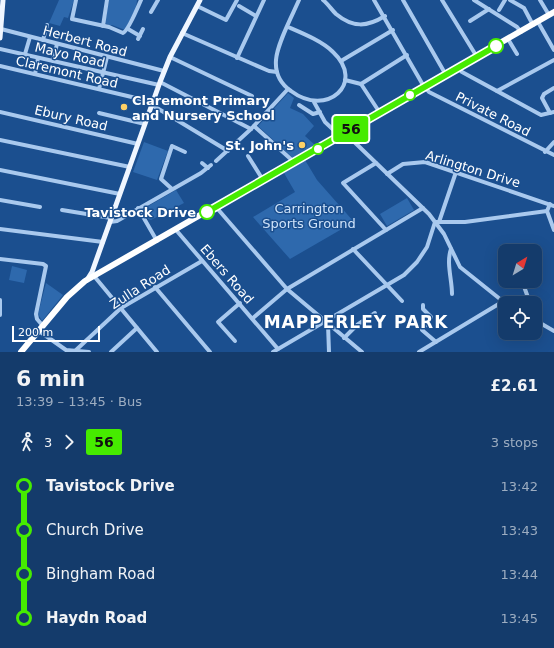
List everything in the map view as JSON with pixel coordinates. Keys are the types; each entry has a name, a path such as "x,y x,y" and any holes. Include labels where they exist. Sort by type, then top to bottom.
{"highway":[{"path":"20,352 67,297 93,274 157,241 552,14"}],"main road":[{"path":"0,38 2,0"},
{"path":"93,274 95,263 164,71 200,0"}],"street":[{"path":"76,0 72,19 88,24 103,26 123,33 128,29 141,0"},
{"path":"103,26 107,0"},
{"path":"151,12 158,0"},
{"path":"197,6 226,20 237,0"},
{"path":"237,58 264,0"},
{"path":"288,27 327,48 341,61 345,80 343,88 336,96 326,100 314,102 296,95 282,83 277,72 277,56 284,37 288,27 299,0"},
{"path":"323,0 339,16 349,22 366,25 385,16"},
{"path":"374,0 385,16 424,87"},
{"path":"402,0 446,75"},
{"path":"442,0 478,57"},
{"path":"474,0 517,27 521,32"},
{"path":"498,10 505,0"},
{"path":"510,0 524,8 554,50"},
{"path":"540,0 552,14"},
{"path":"239,6 256,16"},
{"path":"470,21 489,9"},
{"path":"43,40 47,25"},
{"name":"Herbert Road","path":"1,29 164,71"},
{"path":"128,29 139,37 143,29"},
{"path":"341,61 393,30"},
{"path":"182,33 237,58 269,71 277,72"},
{"path":"25,54 30,37"},
{"path":"508,39 517,54"},
{"path":"53,61 57,44"},
{"name":"Mayo Road","path":"0,49 103,73 159,84 253,128 295,162"},
{"path":"361,84 407,55"},
{"path":"99,89 107,56"},
{"path":"34,74 38,58"},
{"path":"170,58 250,96"},
{"path":"497,92 554,60"},
{"name":"Claremont Road","path":"0,66 152,103 228,151"},
{"path":"458,68 462,72 497,92 542,115 552,112 542,98 544,94 554,88"},
{"path":"345,80 361,84 380,112"},
{"name":"Private Road","path":"424,87 435,95 554,156"},
{"path":"216,161 253,128 288,89"},
{"path":"314,102 329,127 342,134 376,163 437,222 460,267 498,297"},
{"path":"299,105 315,115 320,112"},
{"name":"Ebury Road","path":"0,112 138,144"},
{"path":"99,113 145,124"},
{"path":"0,140 130,167"},
{"path":"545,152 554,142"},
{"path":"172,189 161,179 172,146 184,152"},
{"path":"248,156 263,180"},
{"name":"Arlington Drive","path":"387,174 403,164 425,162 552,205"},
{"path":"62,210 117,221 204,171 210,166 202,163"},
{"path":"376,163 343,183 386,230"},
{"path":"0,170 120,194"},
{"path":"273,352 327,323 404,276 423,254 456,172"},
{"path":"0,200 40,207"},
{"path":"437,222 465,222 547,211 552,205"},
{"path":"216,207 287,289 362,352"},
{"path":"138,208 157,241"},
{"path":"253,318 287,289 423,208"},
{"path":"547,211 554,230"},
{"path":"0,229 103,242"},
{"name":"Ebers Road","path":"176,230 278,349"},
{"path":"451,249 449,263 452,278 452,294"},
{"path":"352,250 402,301"},
{"path":"0,259 45,265 46,269 36,314 41,328 64,349 89,352"},
{"name":"Zulla Road","path":"75,351 78,346 121,308 202,261"},
{"path":"93,274 157,352"},
{"path":"155,287 210,352"},
{"path":"0,300 0,315"},
{"path":"235,341 218,322 240,303"},
{"path":"424,305 424,308 431,317 422,330 436,342"},
{"path":"419,352 498,306"},
{"path":"344,338 357,325 375,313"},
{"path":"327,323 329,352"},
{"path":"542,324 554,331"},
{"path":"111,352 137,328"}],"green space":[{"path":"59,0 74,0 68,18 64,17 60,26 49,23"},
{"path":"109,0 137,0 136,8 125,30 105,23"},
{"path":"288,93 294,98 290,108 303,114 314,126 305,136 315,145 293,158 258,126"},
{"path":"144,142 168,151 157,180 133,172"},
{"name":"Carrington Sports Ground","path":"305,160 317,180 354,222 290,259 253,217 295,192 284,173"},
{"path":"176,190 184,203 151,220 148,219 144,213 145,208"},
{"path":"407,198 414,210 387,226 380,214"},
{"path":"12,266 27,270 24,283 9,280"},
{"path":"46,283 63,295 42,321 38,314"}],"bus line":[{"name":"56","path":"207,212 496,46"}],"place":[{"name":"Claremont Primary and Nursery School","path":"124,107"},
{"name":"St. John's","path":"302,145"},
{"name":"Tavistock Drive","path":"207,212"}],"district":[{"name":"MAPPERLEY PARK","path":"356,322"}]}
